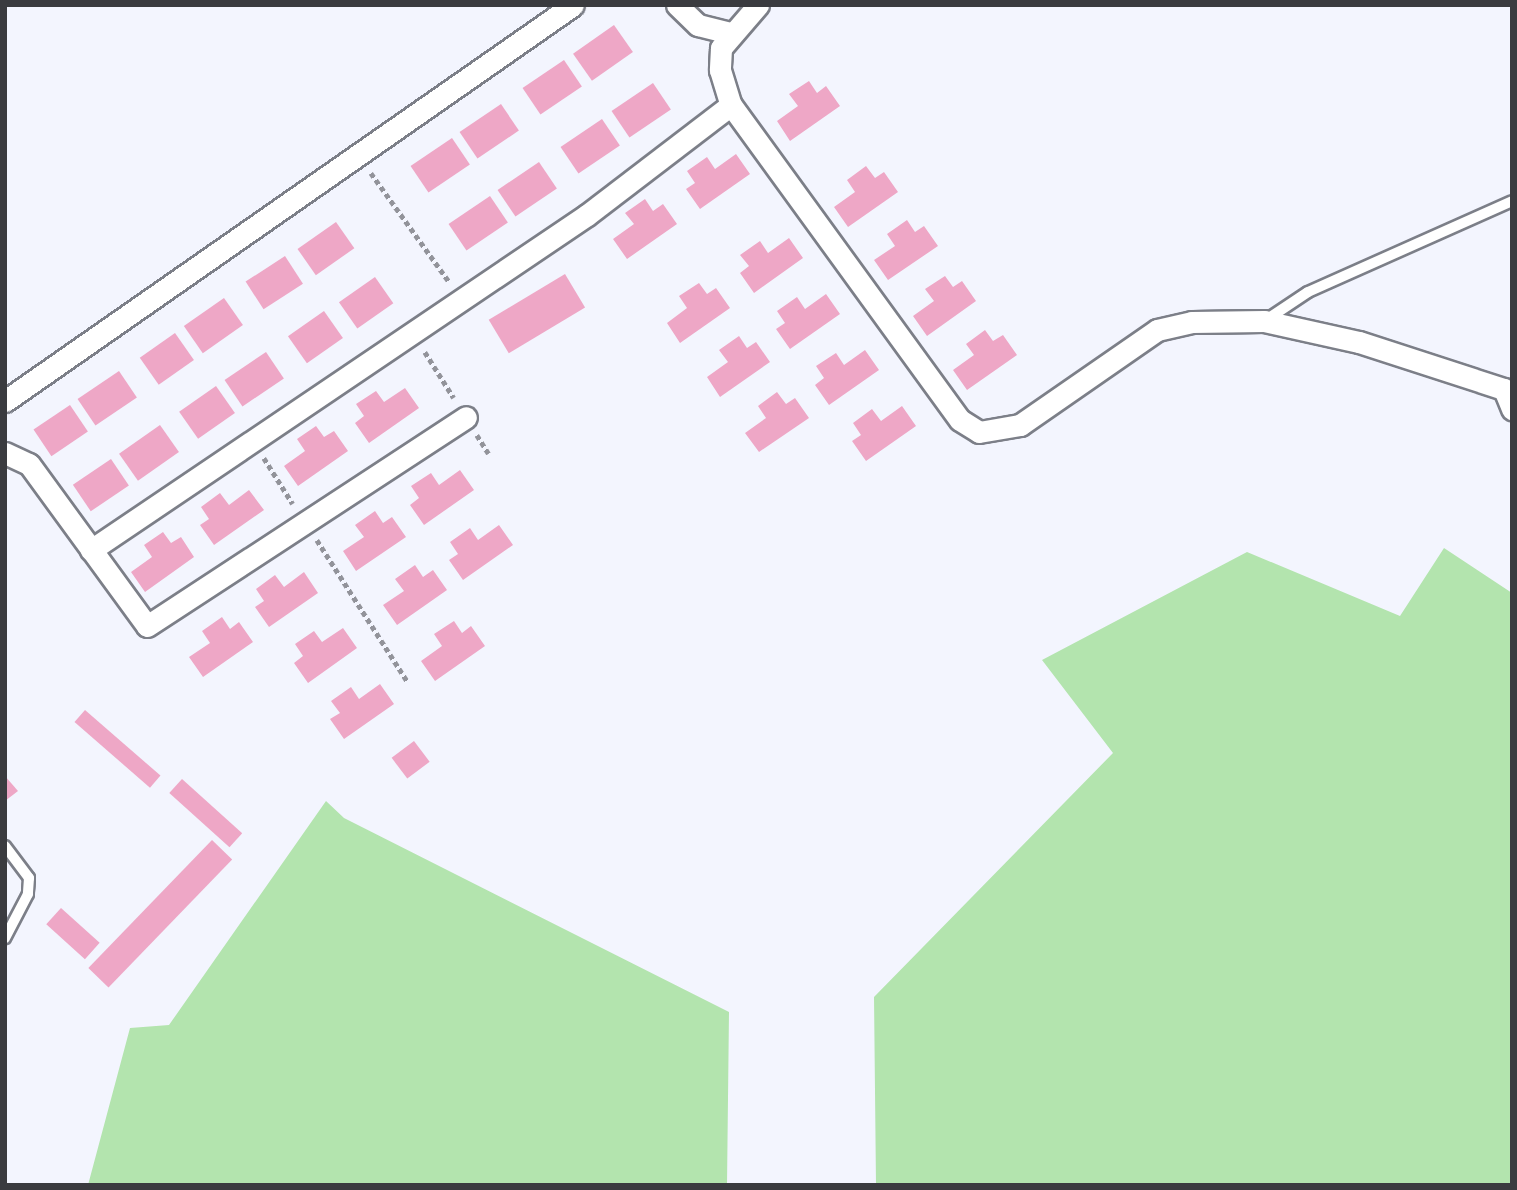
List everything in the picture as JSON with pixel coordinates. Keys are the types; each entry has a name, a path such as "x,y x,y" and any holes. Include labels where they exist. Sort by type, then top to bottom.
{"street":[{"path":"5,401 573,5"},
{"path":"677,5 698,26 731,33"},
{"path":"758,5 731,33 721,48 720,70 731,105 960,420 979,432 1020,425 1157,330 1264,321 1359,342 1504,389 1512,409"},
{"path":"92,550 411,331 587,215 731,105"},
{"path":"5,453 29,464 147,626 466,418"}],"lane":[{"path":"1264,321 1308,292 1512,201"},
{"path":"5,846 29,878 28,894 5,938"}],"path":[{"path":"359,155 461,298"},
{"path":"411,331 489,454"},
{"path":"253,439 407,681"}],"green space":[{"path":"1444,548 1512,593 1512,1185 876,1185 874,997 1113,753 1042,660 1247,552 1400,616"},
{"path":"326,801 344,818 729,1012 727,1185 88,1185 130,1028 169,1025"}],"building":[{"path":"614,25 633,52 592,81 573,54"},
{"path":"564,60 582,87 540,114 523,88"},
{"path":"809,81 817,93 826,86 840,106 790,141 777,121 798,106 789,94"},
{"path":"653,83 671,110 629,137 612,111"},
{"path":"501,104 519,131 477,158 460,132"},
{"path":"602,119 620,146 578,173 561,147"},
{"path":"452,138 470,165 428,192 411,166"},
{"path":"736,154 750,174 700,209 686,189 695,183 687,171 707,157 715,169"},
{"path":"539,162 557,189 515,216 498,190"},
{"path":"866,166 875,178 884,172 898,192 848,227 834,207 855,192 847,180"},
{"path":"490,196 508,223 466,250 449,224"},
{"path":"645,199 653,211 663,204 677,224 627,259 613,239 634,224 625,213"},
{"path":"907,220 915,232 924,226 938,246 888,280 874,260 895,246 887,234"},
{"path":"336,222 354,248 316,275 297,249"},
{"path":"789,238 803,258 754,293 740,273 749,266 740,255 760,241 768,253"},
{"path":"285,256 303,284 264,309 246,282"},
{"path":"565,274 585,307 509,353 489,320"},
{"path":"945,276 953,287 962,281 976,301 927,336 913,316 934,301 925,289"},
{"path":"375,277 393,303 357,328 339,302"},
{"path":"699,283 707,294 716,288 730,308 680,343 667,323 687,308 679,296"},
{"path":"826,294 840,314 790,349 776,329 785,323 777,311 797,297 805,309"},
{"path":"224,298 243,325 203,353 184,326"},
{"path":"324,311 343,338 307,363 288,336"},
{"path":"985,330 993,341 1003,335 1017,355 967,390 953,370 974,355 966,344"},
{"path":"175,333 194,360 159,385 140,358"},
{"path":"739,336 747,348 756,342 770,362 720,397 707,377 728,362 719,350"},
{"path":"865,350 879,370 829,405 815,385 824,378 816,366 836,353 844,365"},
{"path":"266,352 284,379 242,406 225,380"},
{"path":"119,371 137,398 95,425 78,399"},
{"path":"216,386 235,413 198,439 179,412"},
{"path":"405,388 419,408 369,443 355,423 364,416 356,404 376,391 384,402"},
{"path":"777,392 786,404 795,398 809,418 759,452 745,433 766,418 758,406"},
{"path":"70,405 88,432 51,456 34,430"},
{"path":"902,406 916,426 866,461 852,441 861,435 853,423 872,409 881,421"},
{"path":"160,425 179,452 138,481 119,454"},
{"path":"316,426 324,437 334,431 348,451 298,486 284,466 305,451 297,439"},
{"path":"111,459 129,486 91,511 73,485"},
{"path":"460,470 474,490 424,525 410,505 419,498 411,486 431,473 439,485"},
{"path":"249,490 264,510 214,545 200,525 209,519 201,507 220,493 229,505"},
{"path":"375,511 383,523 392,517 406,537 356,571 343,551 364,537 355,525"},
{"path":"499,525 513,545 463,580 449,560 458,554 450,542 470,528 478,540"},
{"path":"163,532 171,543 181,537 194,557 145,592 131,572 152,557 144,545"},
{"path":"415,565 423,577 433,570 447,590 397,625 383,605 404,591 395,579"},
{"path":"304,572 318,593 269,627 255,607 264,601 256,589 275,575 284,587"},
{"path":"222,617 230,629 239,622 253,642 203,677 189,657 210,643 202,631"},
{"path":"454,621 462,633 471,626 485,646 435,681 421,661 442,646 434,634"},
{"path":"343,628 357,648 308,683 294,663 303,656 295,644 314,631 322,642"},
{"path":"380,684 394,704 344,739 330,719 340,713 331,701 351,687 359,699"},
{"path":"85,710 160,776 150,788 75,722"},
{"path":"414,741 430,762 407,779 392,758"},
{"path":"5,776 18,791 5,801"},
{"path":"182,779 242,833 229,847 169,793"},
{"path":"212,840 232,859 108,987 88,968"},
{"path":"61,908 100,943 85,959 46,924"}]}
